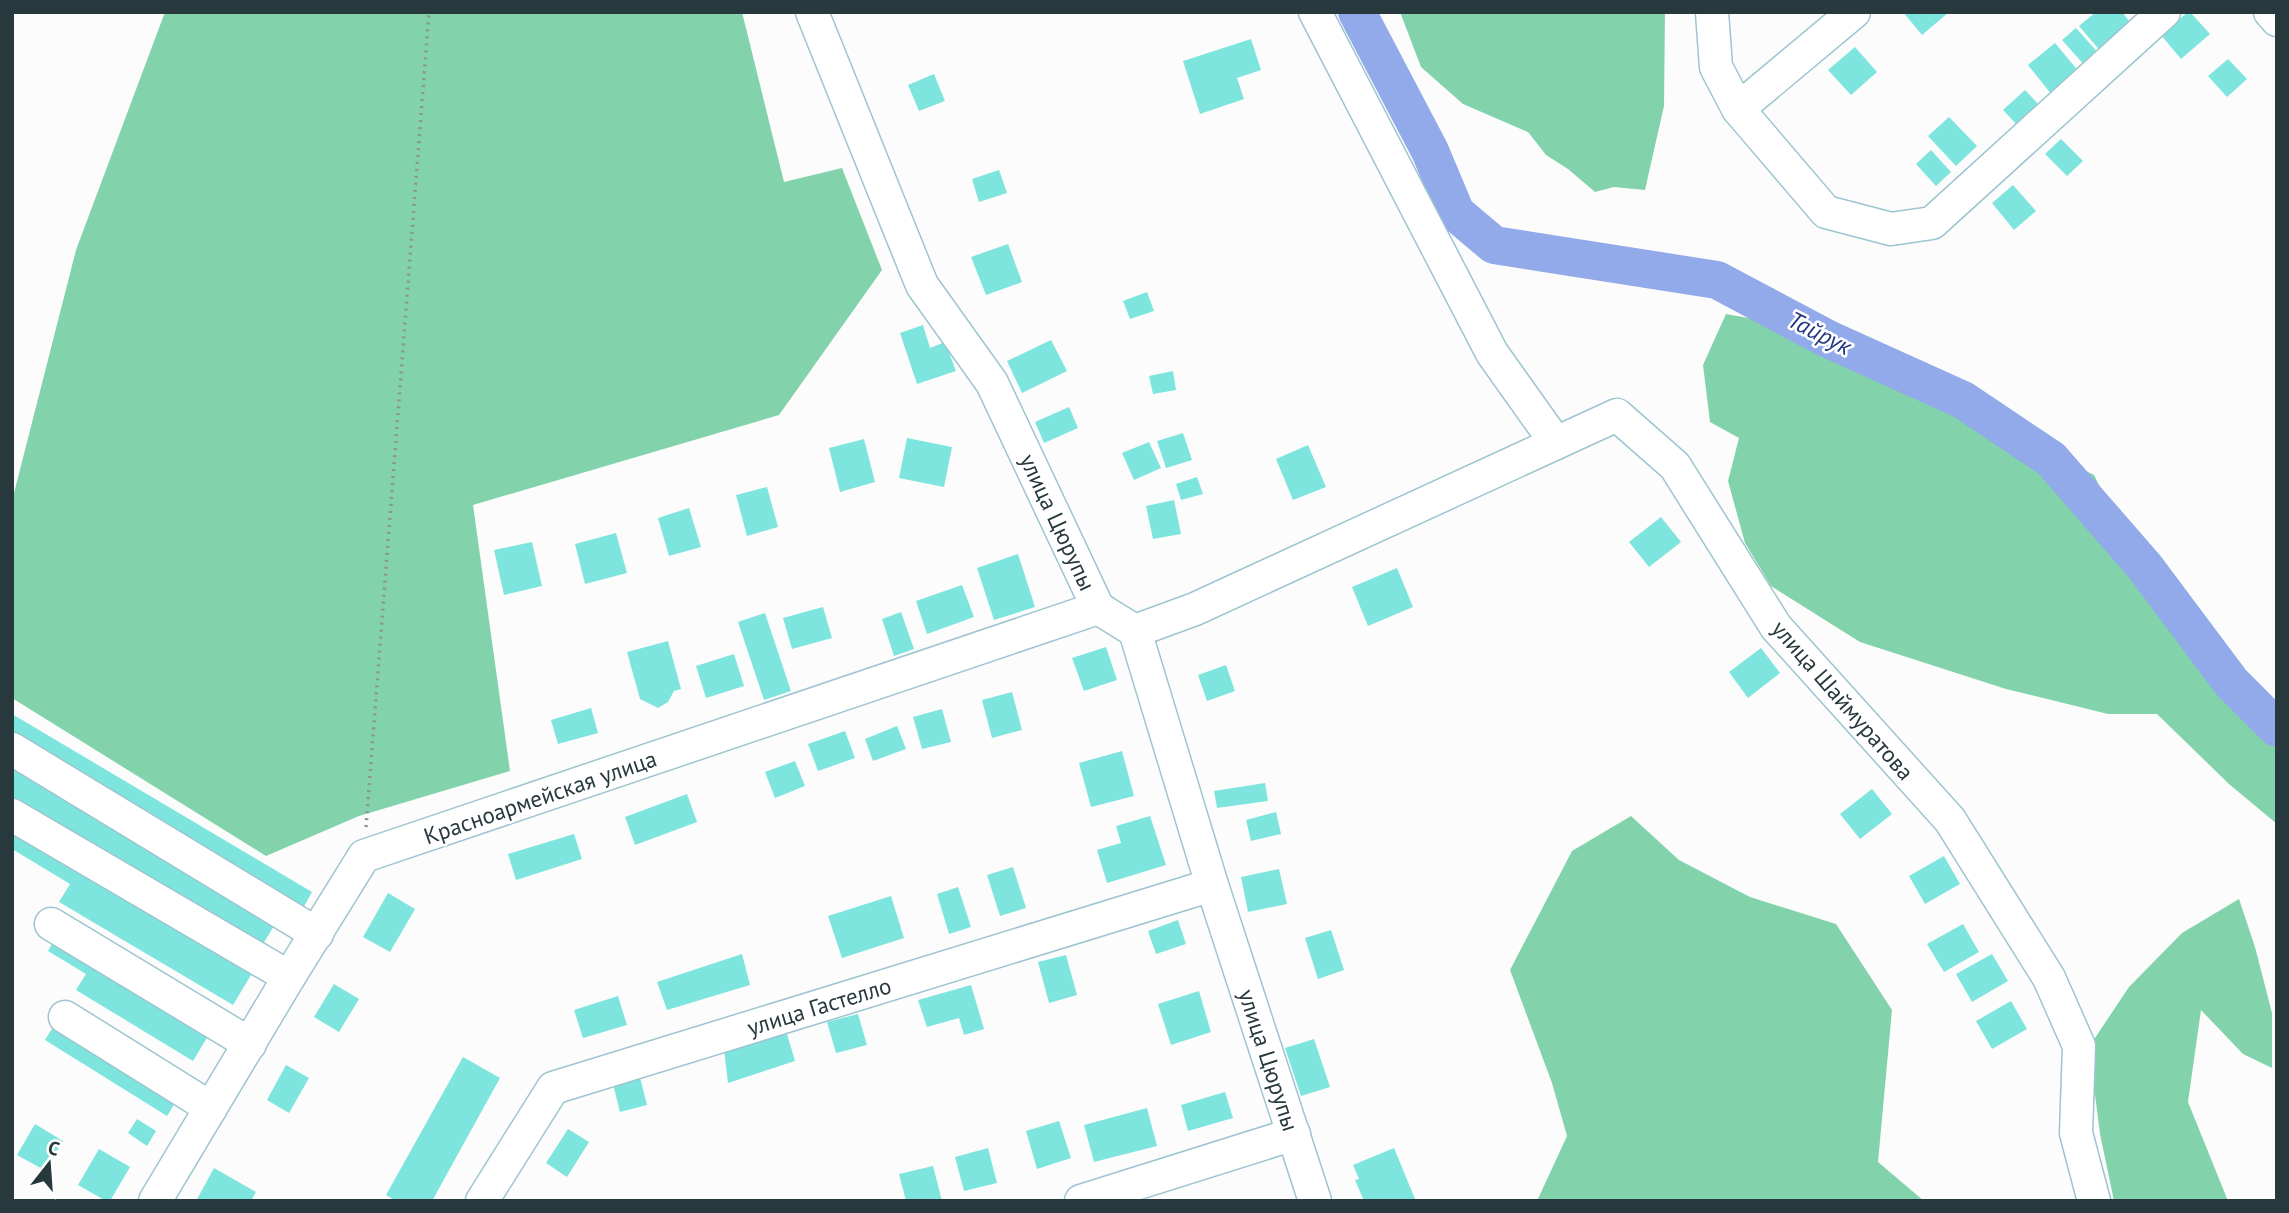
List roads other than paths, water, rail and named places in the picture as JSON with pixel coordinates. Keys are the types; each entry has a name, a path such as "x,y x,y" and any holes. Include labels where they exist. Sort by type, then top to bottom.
{"street":[{"name":"улица Цюрупы","path":"812,12 922,285 992,383 1098,608 1135,631 1212,884 1315,1201"},
{"path":"1135,631 1195,609 1556,443 1492,354 1315,12"},
{"path":"1712,12 1716,67 1738,109 1826,212 1891,229 1932,223 2164,12"},
{"path":"1738,109 1854,12"},
{"path":"2270,12 2277,20"},
{"name":"улица Шаймуратова","path":"1556,443 1617,415 1675,466 1776,627 1950,820 2049,978 2079,1046 2076,1133 2094,1201"},
{"name":"Красноармейская улица","path":"317,934 364,856 1098,608"},
{"path":"12,749 317,934 155,1201"},
{"path":"12,815 289,977"},
{"name":"улица Гастелло","path":"482,1201 553,1088 1212,884"},
{"path":"51,924 250,1044"},
{"path":"65,1017 211,1108"},
{"path":"1081,1201 1294,1134"}],"waterway":[{"name":"Тайрук","path":"1357,12 1430,151 1456,213 1494,245 1717,280 1828,339 1963,400 2051,459 2145,567 2231,682 2277,728"}]}
